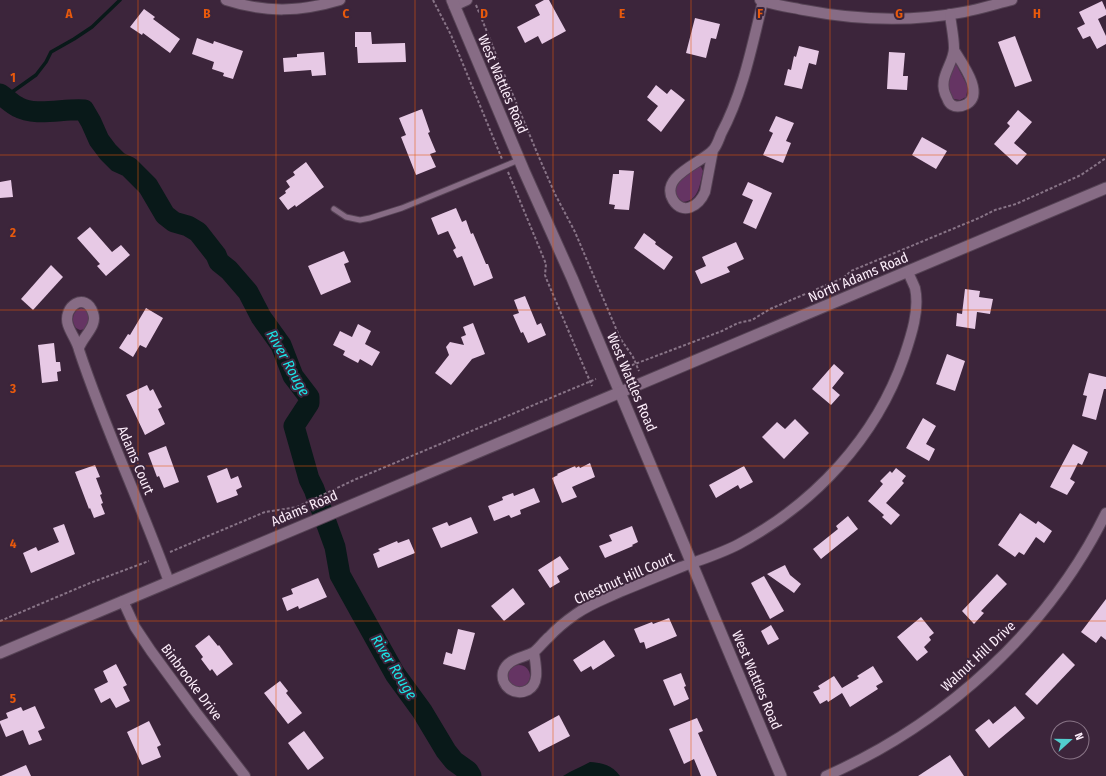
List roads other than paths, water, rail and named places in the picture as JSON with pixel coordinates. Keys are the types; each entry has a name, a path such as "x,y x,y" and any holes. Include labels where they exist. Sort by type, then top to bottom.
{"street":[{"path":"226,0 248,7 270,10 294,10 316,7 340,0"},
{"path":"453,3 467,0"},
{"path":"713,150 674,179 671,185 671,196 679,206 684,208 692,207 702,198 705,192 713,150 731,115 738,97 761,1 855,18 909,18 965,12 1012,0"},
{"name":"West Wattles Road","path":"453,3 519,160 572,278 781,776"},
{"path":"950,14 954,50 974,87 973,98 969,102 960,106 952,105 948,101 944,92 943,84 954,50"},
{"name":"North Adams Road","path":"620,393 1106,188"},
{"name":"Chestnut Hill Court","path":"534,652 564,623 590,606 738,544 781,518 821,485 842,463 873,421 900,367 915,314 915,289 908,272"},
{"name":"Adams Court","path":"79,348 103,416 152,534 169,582"},
{"name":"Adams Road","path":"0,653 620,393"},
{"name":"Walnut Hill Drive","path":"826,776 863,758 915,728 954,699 990,667 1029,627 1059,589 1080,558 1106,513"},
{"name":"Binbrooke Drive","path":"123,601 135,627 191,705 245,776"}],"lane":[{"path":"334,209 346,217 360,220 370,218 402,208 519,160"}],"waterway":[{"path":"5,97 36,75 46,62 51,52 92,27 120,0"},
{"name":"River Rouge","path":"0,94 16,106 25,110 41,112 84,110 99,140 108,152 118,162 129,167 148,186 165,215 174,222 188,226 198,232 216,255 219,262 229,270 248,292 261,317 281,345 293,376 309,397 309,403 294,426 309,479 335,547 340,575 395,674 422,711 446,751 454,761 468,771 471,776"}]}
